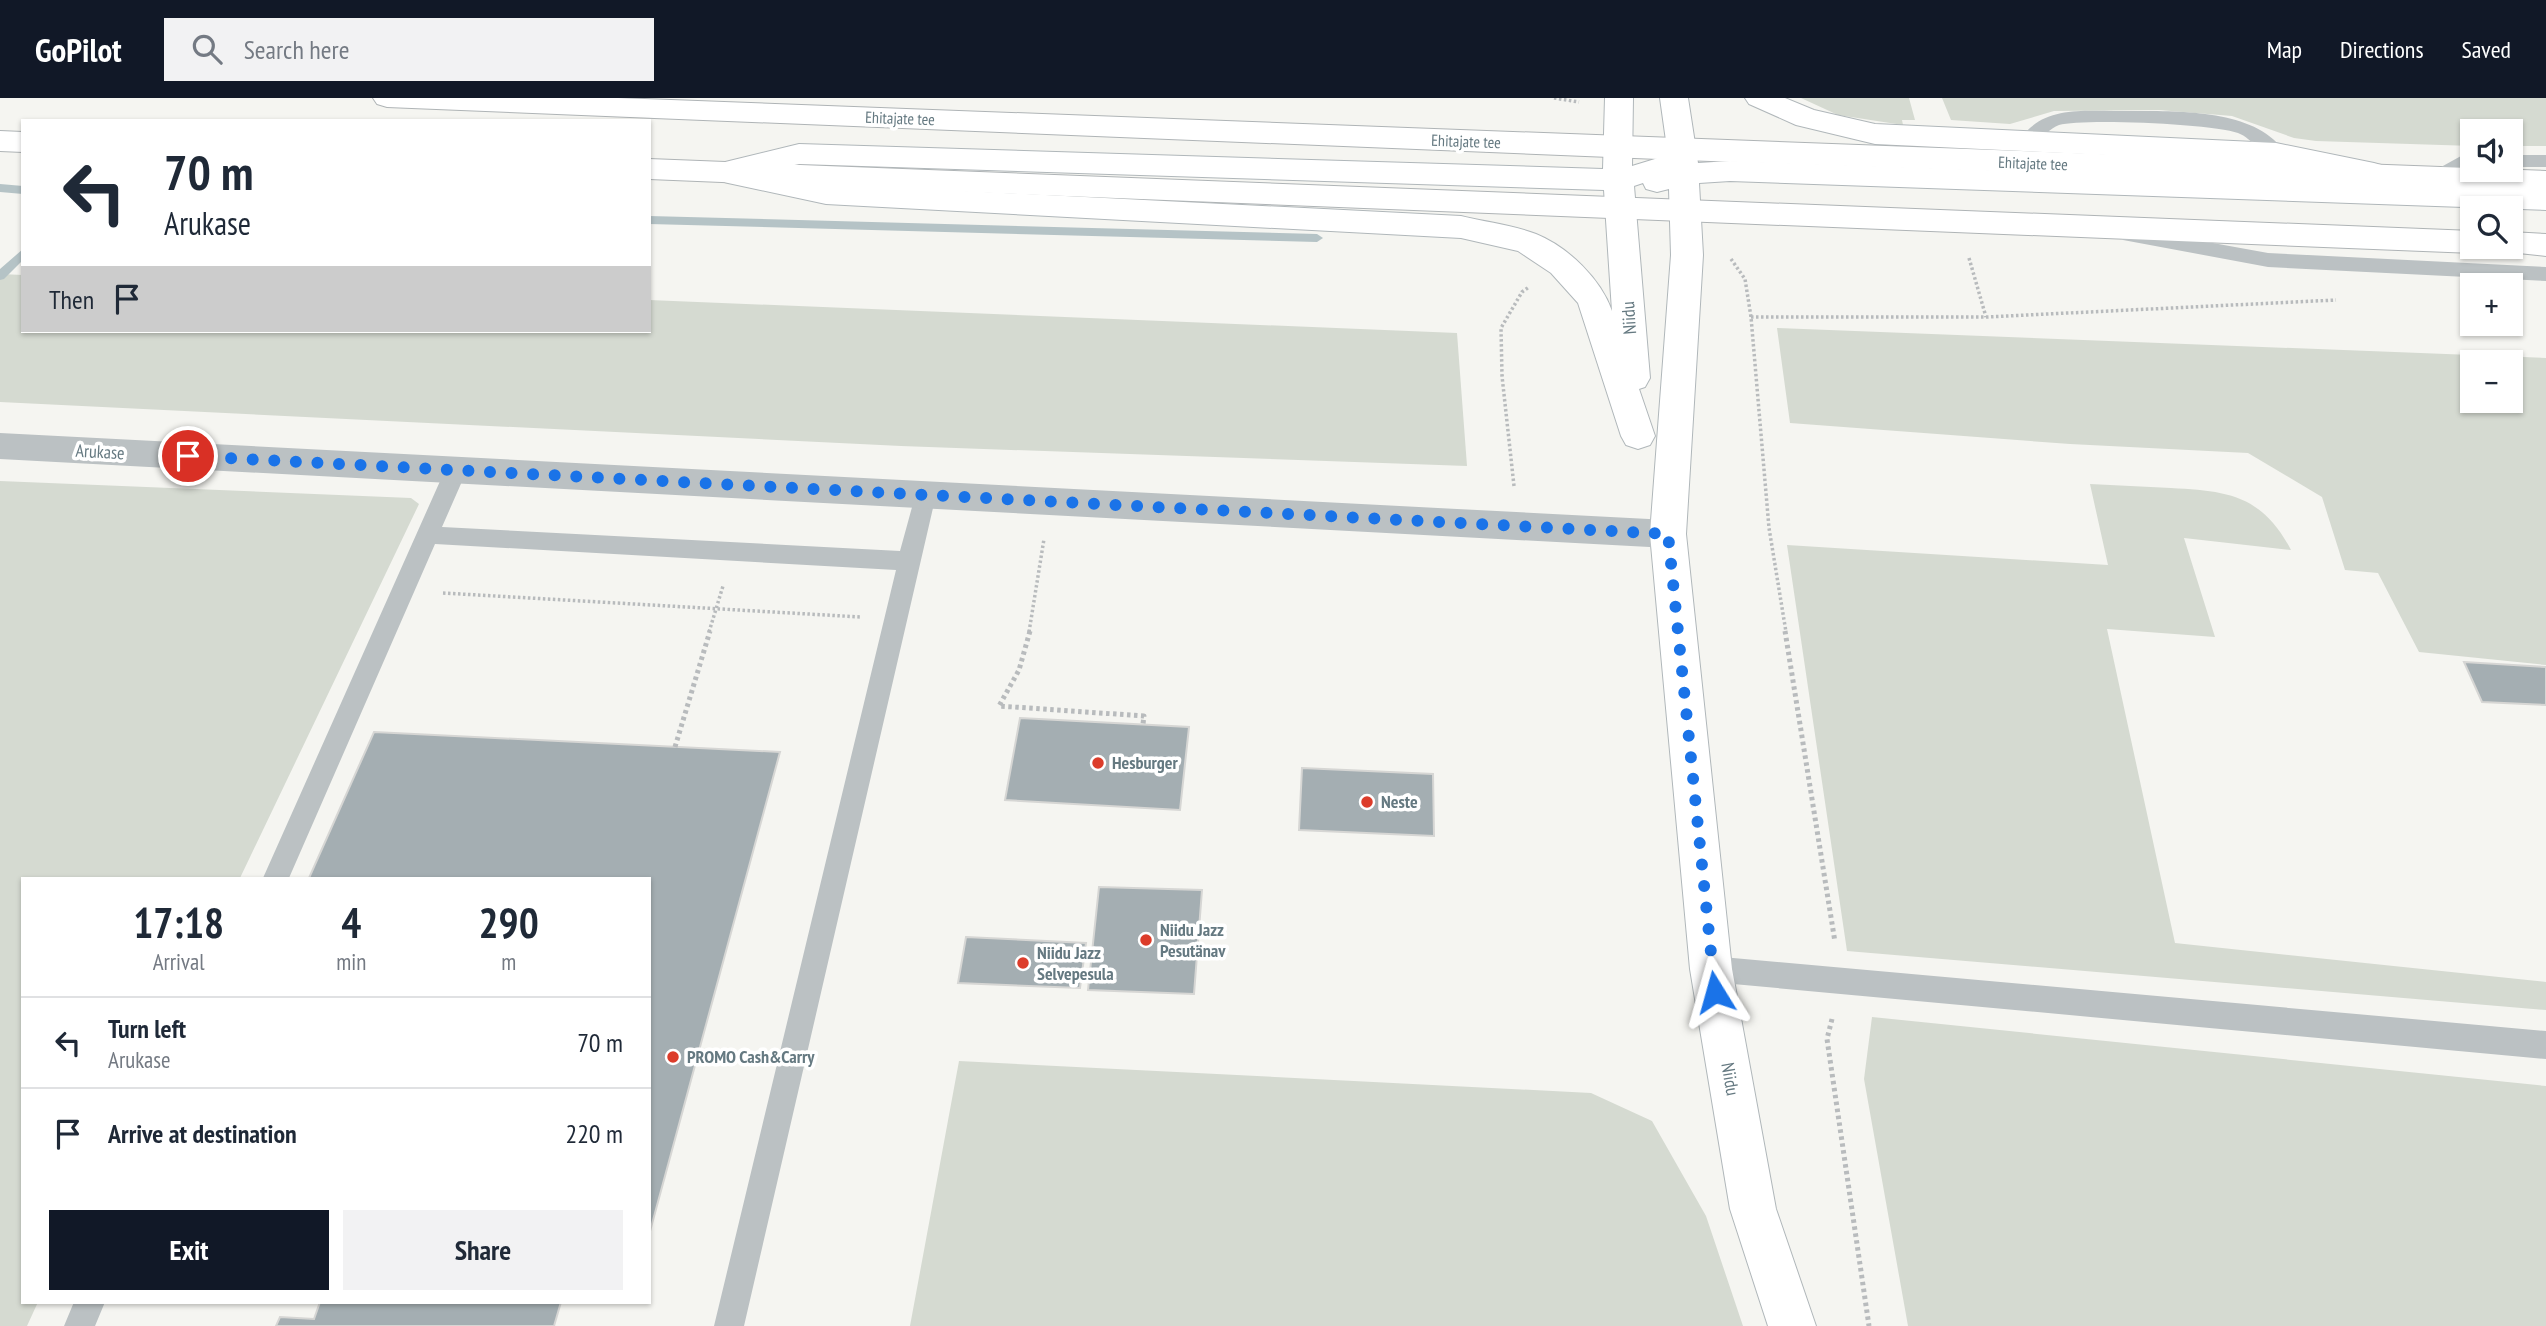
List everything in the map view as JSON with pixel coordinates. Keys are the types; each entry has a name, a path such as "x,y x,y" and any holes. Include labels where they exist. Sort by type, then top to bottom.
{"main road":[{"name":"Ehitajate tee","path":"387,98 1615,147 1683,162 2386,175 2546,181"},
{"name":"Niidu","path":"1619,98 1615,147 1638,436 1668,534"},
{"name":"Niidu","path":"1674,98 1683,162 1687,255 1668,534 1711,969 1753,1209 1792,1326"},
{"path":"1759,98 1806,118 1875,134 2276,153 2386,175"},
{"path":"0,141 21,142"},
{"path":"1620,193 1683,162 1730,171 2546,200"},
{"path":"651,169 1620,193 1685,209 2460,241"},
{"path":"723,172 826,194 1461,227 1527,242 1562,265 1592,299 1638,436"},
{"path":"2523,244 2546,245"}],"street":[{"name":"Arukase","path":"0,446 1668,534"}],"lane":[{"path":"2523,161 2546,161"},
{"path":"2440,177 2460,165"},
{"path":"2081,226 2267,260 2546,274"},
{"path":"276,877 456,470"},
{"path":"729,1326 925,495"},
{"path":"427,536 909,561"},
{"path":"1711,969 2546,1045"},
{"path":"79,1326 89,1304"}],"path":[{"path":"1967,250 1986,317"},
{"path":"1731,259 1745,279 1751,317 1769,528 1842,982 1827,1038 1869,1326"},
{"path":"1751,317 1986,317 2344,299"},
{"path":"674,747 734,552"},
{"path":"439,593 872,617"}],"shaded area":[{"path":"1801,98 1909,98 1915,120 1902,120 1903,125 1838,115"},
{"path":"1942,98 2546,98 2546,146 2523,146 2523,119 2460,119 2460,146 2316,141 2294,138 2232,116 2159,110 2054,111 2010,124 1951,120"},
{"path":"0,274 21,275 21,333 651,333 651,300 1457,333 1467,466 901,446 0,402"},
{"path":"1777,328 2460,355 2460,413 2523,413 2523,357 2546,358 2546,665 2419,652 2378,573 2345,570 2322,497 2248,453 2070,444 1790,423"},
{"path":"0,481 411,498 419,504 240,877 21,877 21,1304 37,1304 27,1326 0,1326"},
{"path":"2090,484 2191,489 2226,494 2255,507 2268,518 2291,550 2184,538 2215,637 2107,629 2175,943 2546,982 2546,1010 1847,951 1787,545 2108,565"},
{"path":"1872,1017 2546,1086 2546,1326 1908,1326 1864,1079"},
{"path":"959,1061 1591,1093 1652,1121 1706,1216 1743,1326 910,1326"}],"building":[{"path":"2464,662 2546,667 2546,705 2482,702"},
{"name":"Hesburger","path":"1020,718 1189,727 1180,810 1005,800"},
{"name":"PROMO Cash&Carry","path":"374,732 780,752 651,1228 651,877 309,877"},
{"name":"Neste","path":"1302,768 1433,774 1434,836 1299,830"},
{"name":"Niidu Jazz Pesutänav","path":"1099,887 1202,890 1194,994 1088,990"},
{"name":"Niidu Jazz Selvepesula","path":"966,937 1086,943 1080,988 958,983"},
{"path":"319,1304 560,1304 554,1326 276,1326 280,1317 314,1319"}],"waterway":[{"path":"0,188 21,190"},
{"path":"651,220 1317,238"},
{"path":"0,276 21,255"}],"place":[{"name":"Hesburger","path":"1098,763"},
{"name":"Neste","path":"1367,802"},
{"name":"Niidu Jazz Pesutänav","path":"1146,940"},
{"name":"Niidu Jazz Selvepesula","path":"1023,963"},
{"name":"PROMO Cash&Carry","path":"673,1057"}],"route":[{"path":"188,456 1668,534 1715,992"}]}
